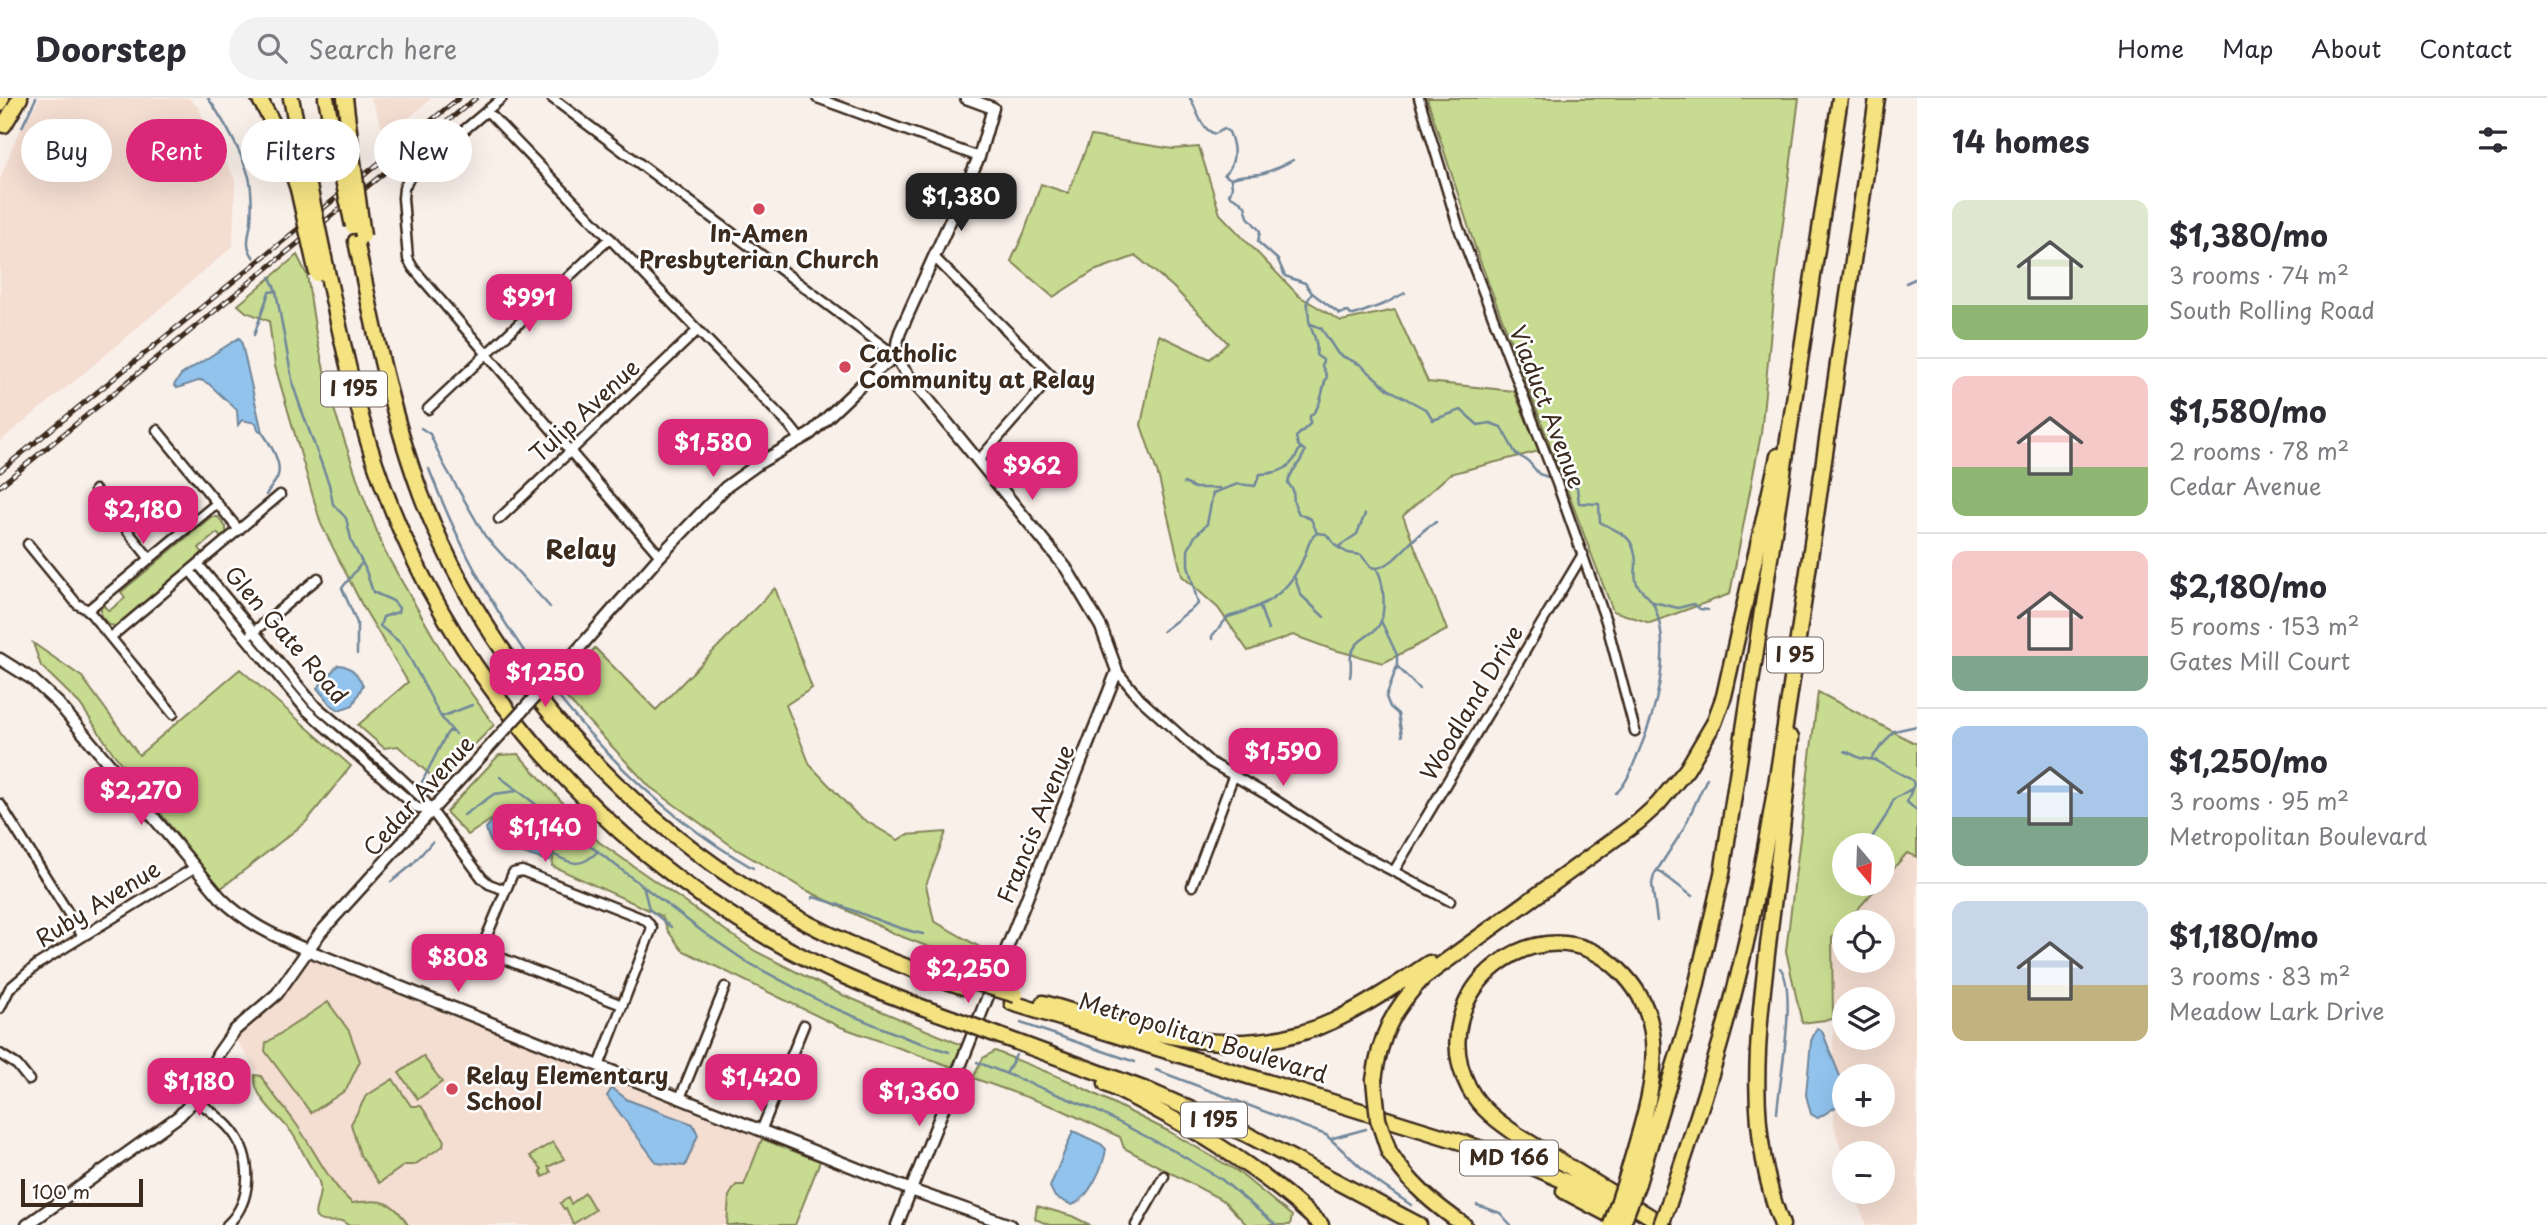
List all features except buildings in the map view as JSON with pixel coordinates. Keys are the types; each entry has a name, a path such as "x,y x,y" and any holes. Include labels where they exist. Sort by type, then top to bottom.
{"highway":[{"path":"2,127 18,98"},
{"path":"259,98 303,185"},
{"name":"I 195","path":"291,98 303,185 322,270 363,421 393,509 430,589 485,679 552,764 602,814 677,878 772,940 850,979 1149,1091 1234,1129 1419,1225"},
{"name":"Metropolitan Boulevard","path":"327,98 338,156 360,239 376,337 393,412 423,498 458,572 511,660 576,741 658,822 744,886 790,914 877,955 1524,1163 1620,1206 1651,1225"},
{"path":"345,98 360,239"},
{"name":"I 95","path":"1622,1225 1632,1180 1688,1022 1723,874 1840,98"},
{"name":"I 95","path":"1662,1225 1706,1094 1742,960 1769,824 1877,98"},
{"path":"1464,1225 1437,1207 1413,1185 1390,1152 1378,1119 1374,1080 1378,1052 1385,1031 1405,996 1424,977 1449,956 1616,840 1658,804 1687,769 1714,723 1732,666 1800,366"},
{"path":"1782,1225 1770,1188 1760,1138 1756,1065 1758,1027 1786,804 1800,624"},
{"path":"1014,999 1184,1040 1213,1043 1264,1041 1307,1031 1356,1009 1519,907"},
{"path":"1611,1225 1632,1180 1654,1056 1653,1038 1643,1002 1635,987 1622,973 1610,961 1596,954 1565,945 1548,945 1515,953 1481,977 1462,1013 1458,1051 1470,1089 1496,1120 1519,1136 1662,1225"},
{"path":"1000,1036 1103,1082 1203,1136 1268,1179 1321,1225"},
{"path":"1359,1110 1572,1194 1628,1225"}],"main road":[{"path":"0,105 3,98"}],"street":[{"path":"502,98 411,175 404,188 402,198 406,249 412,268 660,556"},
{"path":"552,98 896,356 904,370 1041,537 1082,593 1101,627 1117,671 1134,694 1190,745 1233,777 1269,796 1349,848 1450,901"},
{"path":"817,98 979,157"},
{"path":"896,356 900,332 979,157 995,103 966,98"},
{"name":"Viaduct Avenue","path":"1419,98 1463,239 1583,554 1617,656 1636,731"},
{"path":"487,111 801,440"},
{"path":"428,410 610,238"},
{"path":"934,257 1052,376 978,461"},
{"name":"Tulip Avenue","path":"499,519 698,330"},
{"name":"Cedar Avenue","path":"27,1225 166,1127 195,1099 218,1054 231,1036 250,1015 276,994 307,950 660,556 726,487 761,462 801,440 896,356"},
{"path":"156,430 239,530"},
{"path":"95,490 150,559"},
{"path":"111,637 280,495"},
{"path":"89,610 217,503"},
{"path":"28,544 77,604 89,610 173,714"},
{"name":"Woodland Drive","path":"1394,871 1583,554"},
{"name":"Glen Gate Road","path":"198,564 314,704 388,766 423,799 431,812"},
{"name":"Glen Gate Road","path":"190,571 306,710 416,807 431,812"},
{"path":"245,639 318,578"},
{"path":"0,659 14,665 58,703 194,867 243,919 307,950 911,1191 1010,1225"},
{"name":"Francis Avenue","path":"897,1225 1117,671"},
{"path":"1192,886 1233,777"},
{"path":"0,804 82,935"},
{"path":"431,812 482,878 505,890"},
{"name":"Ruby Avenue","path":"0,1008 10,988 20,977 82,935 194,867"},
{"path":"599,1066 651,932 650,924 646,920 522,871 513,873 481,950 622,1005"},
{"path":"680,1098 725,987"},
{"path":"761,1130 804,1025"},
{"path":"0,1054 17,1065 29,1080"},
{"path":"195,1099 232,1130 245,1157 245,1195 230,1224"},
{"path":"1136,1225 1164,1176"}],"shaded area":[{"path":"40,98 188,98 198,107 204,119 126,119 126,182 227,182 227,164 235,180 233,246 0,441 0,179 16,138 21,130 21,182 112,182 112,119 27,119"},
{"path":"371,98 432,98 407,119 379,119"},
{"path":"1907,853 1917,857 1917,1225 1866,1225 1858,1204 1895,1204 1895,1141 1839,1141 1835,1127 1895,1127 1895,1064 1833,1064 1833,1050 1895,1050 1895,987 1833,987 1832,973 1895,973 1895,910 1857,910 1869,896 1895,896 1895,866"},
{"name":"Relay Elementary School","path":"312,960 762,1139 728,1225 355,1225 236,1039 282,998 305,963"}],"green space":[{"path":"1427,98 1799,98 1776,278 1761,434 1730,594 1650,623 1613,611 1476,250"},
{"path":"1091,136 1173,149 1199,147 1220,214 1299,296 1341,321 1395,310 1428,382 1514,391 1539,451 1450,474 1403,516 1447,630 1383,663 1293,635 1248,651 1218,608 1182,576 1159,478 1141,425 1159,335 1210,359 1228,343 1172,286 1136,256 1094,271 1053,297 1011,261 1041,184 1068,193"},
{"path":"297,255 307,275 330,397 385,552 445,657 494,725 438,782 398,746 384,748 358,725 408,682 362,605 321,524 275,366 269,321 246,312 238,305"},
{"path":"211,517 218,517 226,527 226,534 221,538 217,533 199,548 203,553 116,626 109,625 101,616 101,608 104,606 109,611 125,598 121,592"},
{"path":"775,588 812,688 786,705 810,765 858,816 898,840 906,835 946,832 926,885 934,921 990,953 984,968 895,934 804,889 736,849 650,787 557,688 595,648 656,710"},
{"path":"33,643 82,677 139,755 240,669 351,766 306,822 220,889 113,753 80,704 41,666"},
{"path":"1818,692 1917,744 1917,857 1907,853 1895,866 1895,833 1832,833 1832,896 1869,896 1857,910 1832,910 1832,1019 1802,1023 1786,951"},
{"path":"518,754 599,842 755,951 838,993 962,1045 952,1067 838,1026 682,950 668,931 662,916 552,866 555,845 500,814 468,835 446,812 499,755"},
{"path":"328,1002 349,1031 360,1061 346,1090 311,1113 265,1051 266,1043"},
{"path":"995,1051 1069,1081 1168,1131 1237,1171 1292,1216 1290,1225 1247,1225 1224,1201 1124,1148 1120,1137 1060,1109 973,1078 983,1058"},
{"path":"423,1056 442,1082 418,1099 399,1073"},
{"path":"255,1075 261,1076 335,1184 352,1203 371,1201 391,1205 408,1225 348,1225 342,1221 329,1222 316,1218 320,1186 318,1178 292,1133 262,1099 255,1083"},
{"path":"393,1079 411,1106 421,1106 444,1139 443,1146 414,1165 405,1165 379,1183 360,1155 351,1124 366,1096"},
{"path":"762,1139 820,1161 795,1225 727,1225 729,1196 736,1185 744,1185"},
{"path":"553,1142 564,1159 548,1167 551,1172 543,1177 540,1171 542,1169 530,1156"},
{"path":"585,1193 595,1210 573,1224 566,1208 560,1203 568,1198 571,1204"},
{"path":"1037,1206 1072,1216 1090,1225 1049,1225 1035,1219"}],"water":[{"path":"239,338 262,432 258,430 256,423 242,420 238,425 237,410 209,384 201,380 177,388 174,385 181,375"},
{"path":"338,665 353,671 363,685 353,705 339,710 330,704 317,688"},
{"path":"502,818 550,844 553,854 550,860 495,847 486,828 492,821"},
{"path":"1817,1028 1822,1031 1835,1064 1832,1064 1832,1109 1818,1118 1811,1114 1806,1095 1811,1041"},
{"path":"612,1088 628,1100 693,1124 698,1135 685,1166 657,1163 607,1096"},
{"path":"1073,1131 1106,1149 1090,1189 1072,1205 1055,1197 1050,1187"}],"waterway":[{"path":"26,119 36,98"},
{"path":"208,98 232,136 249,177 252,212 248,245 254,258"},
{"path":"1190,98 1205,128 1215,134 1224,129 1229,132 1234,155 1231,166 1224,175 1231,179 1232,188 1229,195 1245,206 1248,217 1260,231 1258,242 1278,260 1285,276 1305,283 1312,293 1340,314 1347,311 1354,315 1405,293"},
{"path":"1231,179 1264,173 1293,160"},
{"path":"270,277 276,291 293,385 329,484 333,504 346,518 352,543 365,568 373,592 393,601 399,608 398,612 383,617 380,626 403,645 441,717 455,734"},
{"path":"1906,283 1917,278"},
{"path":"254,335 269,292 276,291"},
{"path":"1312,293 1307,302 1309,320 1316,341 1316,355 1323,360 1322,366 1327,376 1320,403 1310,416 1310,424 1296,437 1298,445 1305,451 1288,483 1293,490 1294,503 1299,514 1311,519 1317,533"},
{"path":"1311,324 1321,328 1338,354 1361,365 1388,389 1427,410 1433,420 1461,410 1478,425 1490,423 1501,427 1516,454 1528,461 1539,474 1551,478"},
{"path":"421,428 430,434 443,463 485,536 550,607"},
{"path":"262,432 274,452 279,470 266,495"},
{"path":"1163,631 1198,604 1188,565 1188,550 1195,536 1207,524 1213,493 1238,484 1255,486 1260,474 1279,471 1289,465 1300,448"},
{"path":"429,469 452,525 494,605 545,680"},
{"path":"1564,481 1577,488 1579,503 1599,504 1600,522 1629,540 1635,553 1636,582 1654,605 1660,623 1662,662 1656,701 1631,771 1616,793"},
{"path":"1184,483 1195,488 1219,488"},
{"path":"1338,547 1357,534 1365,514"},
{"path":"1376,568 1391,562 1436,522"},
{"path":"1212,639 1228,617 1253,609 1283,590 1298,570 1312,538 1317,533 1326,534 1337,547 1348,553 1361,555 1371,567 1376,568 1383,591 1381,619 1374,631 1355,647 1351,657 1350,677"},
{"path":"357,654 357,623 342,588 361,564"},
{"path":"1294,576 1301,595 1324,617"},
{"path":"1653,602 1678,608 1694,604 1700,609 1708,610"},
{"path":"1260,607 1268,630"},
{"path":"1381,621 1397,655 1397,666 1386,697 1390,707 1398,714 1402,736"},
{"path":"1397,666 1419,689"},
{"path":"549,685 593,738 642,787 696,831 753,868"},
{"path":"441,717 472,705"},
{"path":"1871,759 1894,731 1917,726"},
{"path":"422,782 446,735 449,731 452,732"},
{"path":"1845,751 1860,758 1875,760 1912,780 1914,784 1907,802 1917,811"},
{"path":"500,777 703,932 747,962 829,1006 909,1039 949,1052"},
{"path":"1657,921 1652,884 1654,875 1683,830 1707,778"},
{"path":"1875,833 1894,799 1911,789"},
{"path":"464,815 494,794 517,791"},
{"path":"391,882 412,865 432,842"},
{"path":"553,854 577,863 587,860 598,851"},
{"path":"1659,871 1692,896"},
{"path":"643,885 649,909 671,927"},
{"path":"812,899 813,897 827,901 895,927 923,934"},
{"path":"1777,1113 1787,1015 1785,979 1780,968"},
{"path":"1021,1023 1135,1062"},
{"path":"1006,1074 1016,1055"},
{"path":"977,1062 1091,1108 1176,1152 1221,1179 1276,1225"},
{"path":"1156,1070 1326,1135 1376,1181 1411,1205"},
{"path":"1333,1138 1366,1129"},
{"path":"1477,1205 1500,1213 1511,1225"}],"railway":[{"path":"0,471 459,98"},
{"path":"0,486 476,98"}],"place":[{"name":"In-Amen Presbyterian Church","path":"759,209"},
{"name":"Catholic Community at Relay","path":"845,367"},
{"name":"Relay Elementary School","path":"452,1089"}],"district":[{"name":"Relay","path":"581,550"}]}
